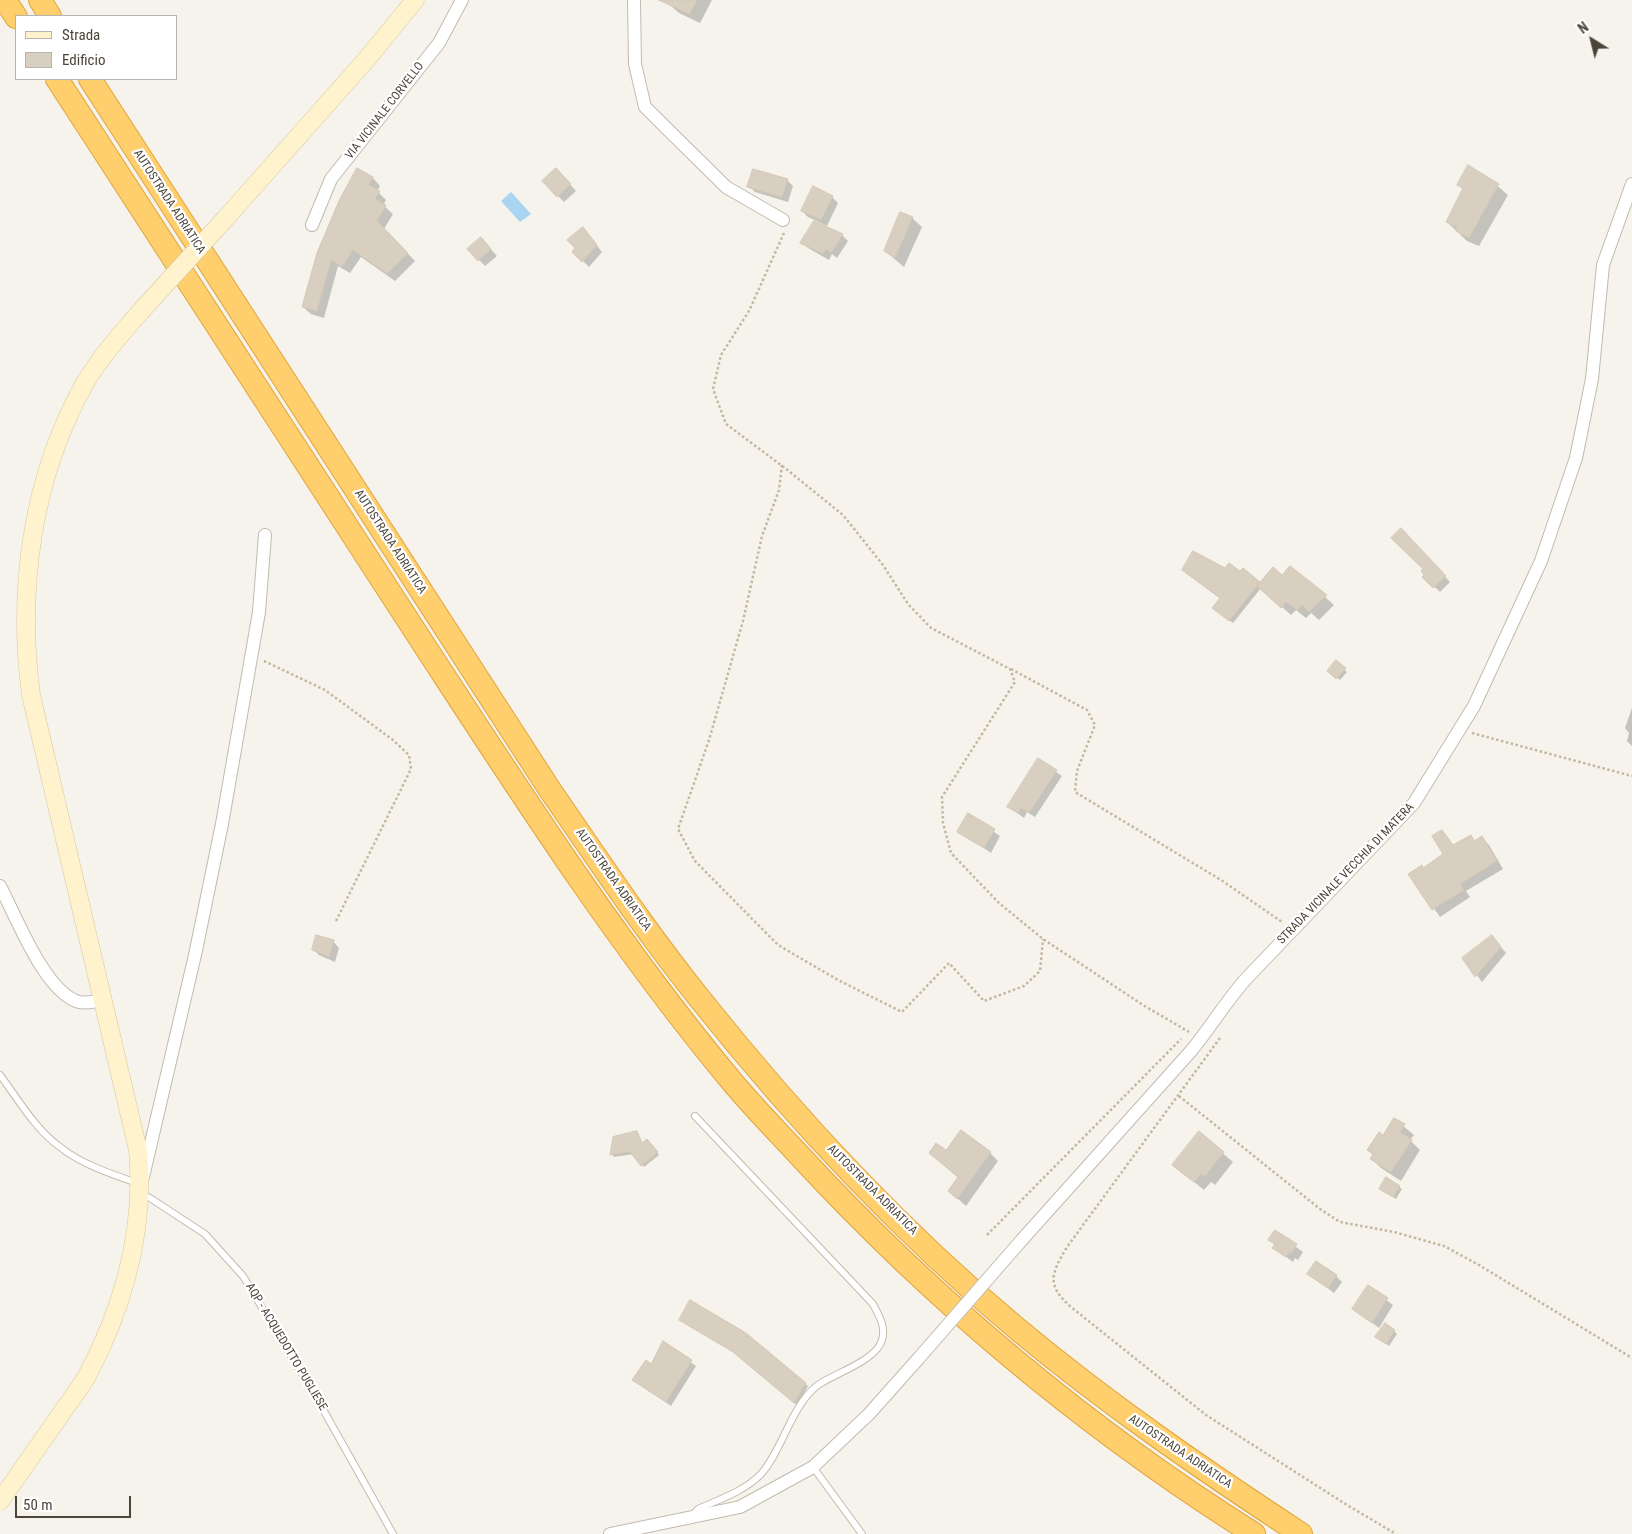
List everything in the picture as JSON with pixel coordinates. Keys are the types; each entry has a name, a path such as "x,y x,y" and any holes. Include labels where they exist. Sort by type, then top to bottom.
{"highway":[{"path":"5,0 15,15"},
{"path":"40,0 49,15"},
{"name":"AUTOSTRADA ADRIATICA","path":"58,80 536,815 659,991 732,1082 845,1205 927,1285 962,1316 1011,1358 1116,1440 1203,1502 1254,1534"},
{"name":"AUTOSTRADA ADRIATICA","path":"91,80 550,790 627,902 699,998 748,1057 857,1178 936,1255 1014,1326 1119,1410 1301,1534"}],"street":[{"path":"141,1189 138,1150 31,696 26,642 25,601 34,528 57,441 86,382 117,338 366,60 415,0"},
{"name":"VIA VICINALE CORVELLO","path":"312,225 331,179 439,43 462,0"},
{"path":"634,0 635,64 645,107 726,187 783,220"},
{"name":"STRADA VICINALE VECCHIA DI MATERA","path":"813,1467 869,1414 1191,1051 1234,993 1414,803 1461,730 1541,560 1576,458 1592,379 1603,265 1632,184"},
{"path":"0,1501 86,1378 110,1329 125,1282 137,1226 141,1189 197,945 222,824 259,612 265,534"},
{"path":"0,886 34,951 58,988 79,1002 102,1000"},
{"path":"610,1534 740,1507 813,1467"}],"lane":[{"name":"AQP - ACQUEDOTTO PUGLIESE","path":"0,1075 33,1119 60,1147 141,1189 150,1198 205,1234 243,1276 320,1404 393,1534"},
{"path":"690,1518 698,1510 744,1486 761,1474 806,1396 818,1385 872,1355 882,1341 883,1322 873,1304 695,1116"},
{"path":"813,1467 862,1534"}],"path":[{"path":"783,220 786,229 749,310 721,355 713,389 726,424 782,465 843,516 882,565 908,604 931,628 1087,710 1095,725 1077,771 1075,792 1221,880 1294,929"},
{"path":"782,465 779,490 762,536 743,621 709,740 678,829 695,861 778,945 838,980 902,1012 949,963 984,1001 1024,986 1040,970 1043,939"},
{"path":"251,655 325,690 393,740 409,755 411,769 336,921"},
{"path":"987,1235 1189,1032 1142,1005 1043,939 999,903 951,853 944,823 942,797 1015,682 1010,669"},
{"path":"1461,730 1632,776"},
{"path":"1219,1014 1223,1024 1219,1041 1067,1247 1055,1268 1053,1283 1058,1296 1206,1415 1396,1534"},
{"path":"1179,1096 1320,1209 1340,1222 1394,1232 1444,1246 1479,1265 1632,1358"}],"water":[{"path":"511,192 531,214 520,222 501,201"}],"building":[{"path":"659,0 697,0 690,14"},
{"path":"1468,165 1499,184 1469,238 1456,231 1457,228 1446,222 1463,188 1457,185"},
{"path":"357,168 373,177 369,185 380,191 375,199 386,205 377,221 408,253 387,274 353,250 342,267 331,260 317,311 302,307 317,253 339,201"},
{"path":"556,168 571,184 557,197 542,181"},
{"path":"753,169 788,179 782,197 747,187"},
{"path":"813,186 833,196 821,220 801,211"},
{"path":"900,212 913,217 895,258 884,251"},
{"path":"814,221 843,234 831,253 826,249 823,254 800,243"},
{"path":"583,227 597,245 582,262 572,252 575,248 567,240"},
{"path":"481,237 491,249 478,261 467,249"},
{"path":"1401,528 1446,576 1433,588 1422,577 1424,575 1421,571 1423,569 1391,538"},
{"path":"1193,551 1225,568 1229,563 1240,571 1243,568 1260,582 1229,621 1212,608 1220,598 1182,570"},
{"path":"1290,566 1327,595 1309,612 1302,605 1297,610 1286,602 1281,608 1257,586 1273,567 1282,575"},
{"path":"1336,660 1346,668 1336,679 1327,671"},
{"path":"1038,758 1057,770 1029,813 1021,808 1018,813 1007,807"},
{"path":"968,813 995,829 984,848 957,832"},
{"path":"1442,830 1453,845 1471,835 1474,841 1482,836 1497,861 1460,884 1464,890 1432,910 1408,874 1422,865 1423,868 1443,854 1432,836"},
{"path":"316,935 334,940 329,957 312,950"},
{"path":"1492,935 1501,947 1475,977 1462,958"},
{"path":"1394,1118 1405,1124 1400,1132 1412,1140 1391,1172 1370,1159 1373,1154 1367,1150 1379,1132 1383,1135"},
{"path":"961,1130 991,1152 957,1199 948,1191 958,1177 929,1153 936,1143 946,1150"},
{"path":"637,1131 642,1143 647,1139 658,1152 641,1166 630,1152 610,1155 613,1137"},
{"path":"1199,1131 1224,1152 1205,1176 1201,1174 1194,1182 1172,1165"},
{"path":"1386,1177 1400,1186 1393,1197 1379,1189"},
{"path":"1275,1230 1297,1244 1291,1254 1289,1253 1286,1257 1272,1248 1275,1244 1268,1240"},
{"path":"1316,1261 1337,1275 1328,1288 1307,1274"},
{"path":"1368,1285 1388,1298 1372,1323 1352,1309"},
{"path":"690,1300 746,1333 806,1383 794,1403 733,1352 679,1320"},
{"path":"1385,1323 1395,1330 1386,1344 1375,1337"},
{"path":"663,1341 692,1360 666,1402 632,1380 646,1360 651,1364"}]}
